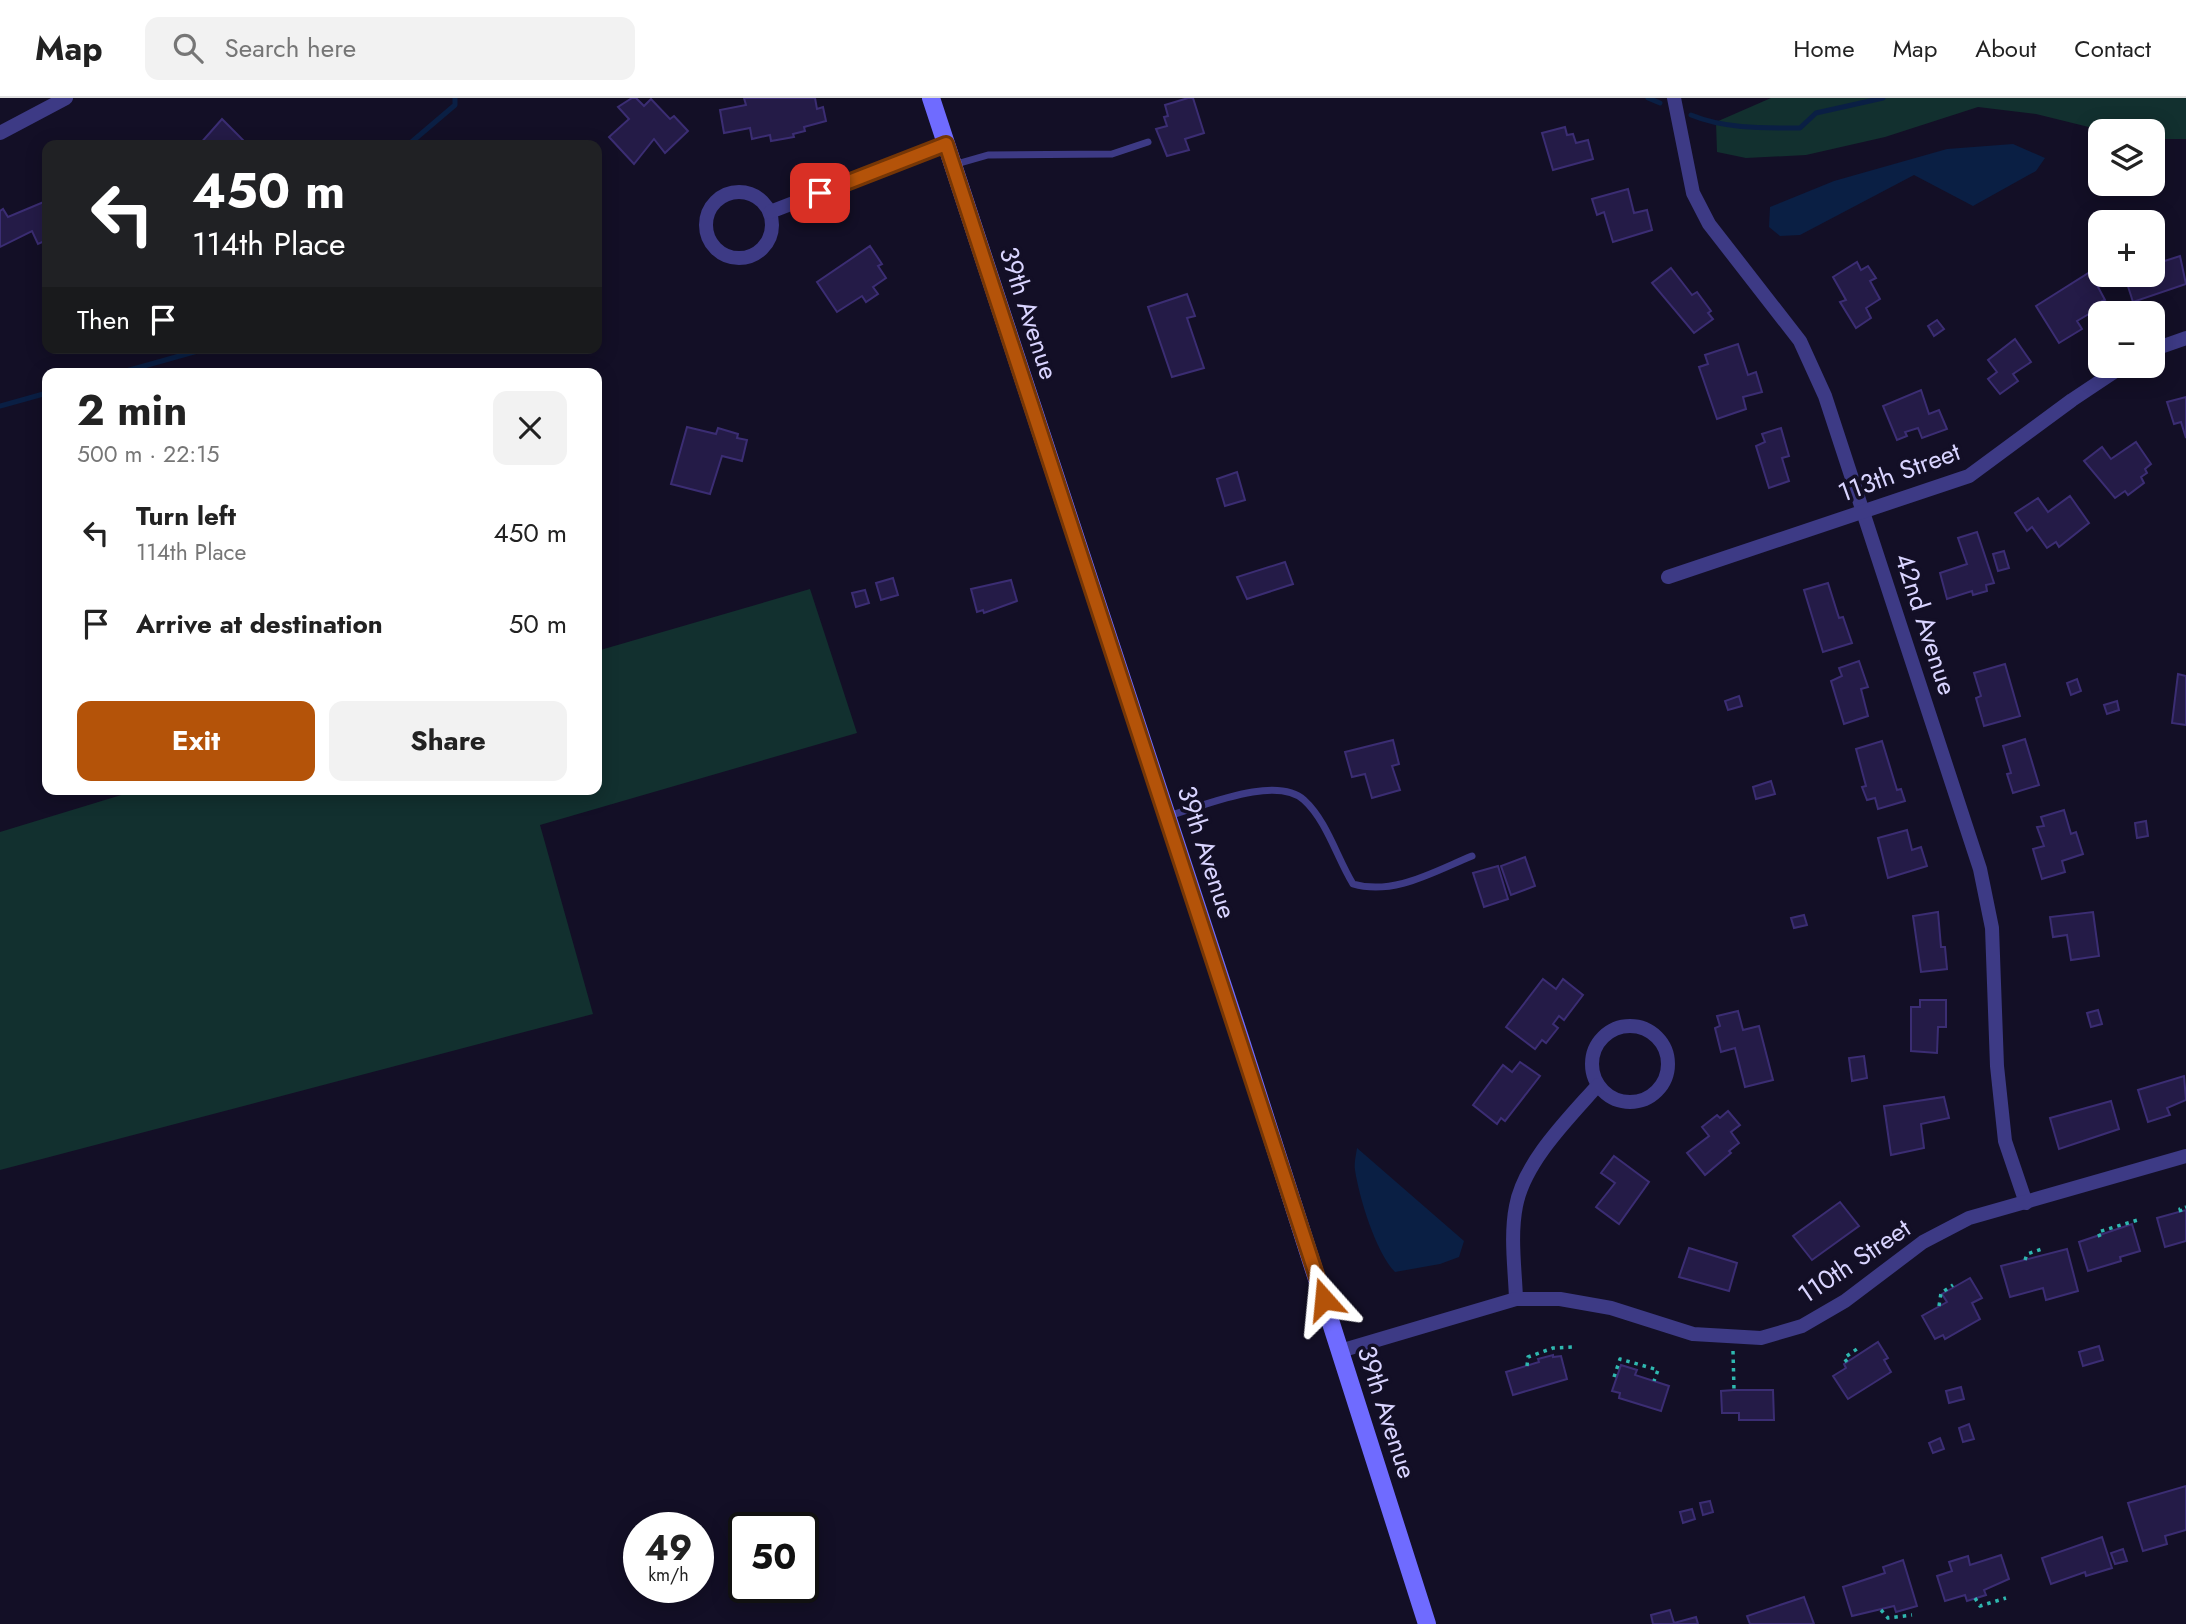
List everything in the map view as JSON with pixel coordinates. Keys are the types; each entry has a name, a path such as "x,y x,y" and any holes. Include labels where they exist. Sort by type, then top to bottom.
{"main road":[{"name":"39th Avenue","path":"930,98 1167,816 1427,1624"}],"street":[{"path":"0,133 66,98"},
{"name":"42nd Avenue","path":"1674,98 1693,193 1709,224 1800,341 1825,396 1980,869 1992,928 1997,1066 2005,1141 2026,1203"},
{"path":"770,212 946,144"},
{"path":"736,191 757,196 770,212 772,235 758,253 747,258 724,255 708,239 706,218 710,208 726,194 736,191"},
{"path":"2165,345 2186,338"},
{"name":"113th Street","path":"1668,577 1969,476 2105,378"},
{"path":"1635,1026 1657,1036 1665,1046 1669,1058 1668,1071 1664,1083 1655,1093 1631,1102 1619,1101 1607,1095 1598,1085 1593,1074 1592,1061 1601,1039 1611,1031 1635,1026"},
{"path":"1516,1299 1516,1207 1523,1182 1561,1127 1598,1085"},
{"name":"110th Street","path":"1340,1351 1516,1299 1560,1299 1611,1308 1693,1334 1761,1338 1802,1325 1845,1301 1923,1242 1969,1218 2186,1156"}],"lane":[{"path":"953,165 988,155 1112,154 1148,142"},
{"path":"1167,816 1264,789 1285,789 1303,799 1322,825 1353,884 1368,889 1393,887 1472,856"}],"path":[{"path":"2181,1212 2180,1209 2186,1207"},
{"path":"2100,1237 2098,1232 2141,1219"},
{"path":"2025,1260 2027,1254 2045,1248"},
{"path":"1939,1306 1941,1293 1953,1285"},
{"path":"1733,1338 1734,1390"},
{"path":"1527,1366 1528,1357 1553,1348 1574,1347"},
{"path":"1847,1362 1844,1358 1857,1349"},
{"path":"1614,1377 1620,1359 1658,1370 1654,1381"},
{"path":"1975,1598 1980,1606 2006,1598"},
{"path":"1881,1610 1888,1618 1912,1615"}],"green space":[{"path":"1771,98 2186,98 2186,139 2165,139 2165,119 2088,119 2088,127 2036,114 1978,107 1885,137 1806,155 1746,158 1717,152 1716,122"},
{"path":"810,589 857,733 540,825 593,1014 0,1170 0,832 121,795 602,795 602,650"}],"water":[{"path":"2013,144 2045,158 2036,171 1973,206 1914,175 1800,235 1780,236 1769,227 1770,207 1834,181 1947,149"},
{"path":"1357,1148 1464,1241 1459,1257 1440,1264 1395,1272 1381,1252 1364,1209 1355,1170"}],"building":[{"path":"636,98 644,106 651,99 670,119 674,116 688,131 665,153 654,139 634,164 609,137 629,119 618,107"},
{"path":"744,98 815,98 817,109 823,107 826,121 804,127 805,131 793,134 794,137 771,141 770,135 752,139 750,128 724,133 720,110 746,105"},
{"path":"1193,98 1204,133 1185,139 1189,150 1167,156 1156,129 1167,126 1164,117 1168,116 1165,105"},
{"path":"222,119 243,140 203,140"},
{"path":"1565,127 1567,135 1573,134 1576,143 1588,140 1593,159 1553,170 1542,133"},
{"path":"1628,189 1634,213 1647,210 1652,230 1613,242 1604,212 1597,215 1592,199"},
{"path":"42,203 42,242 38,244 32,231 0,247 0,211 3,209 8,217"},
{"path":"870,246 882,264 878,266 886,278 873,287 878,294 866,302 862,296 837,312 817,282"},
{"path":"2180,256 2186,284 2133,301 2128,287 2165,287 2165,261"},
{"path":"1857,262 1861,270 1868,266 1876,278 1870,281 1880,299 1866,308 1871,318 1856,328 1840,302 1846,300 1833,277"},
{"path":"1671,268 1692,295 1697,292 1711,311 1708,313 1713,319 1694,333 1652,283"},
{"path":"2088,273 2088,287 2098,287 2105,300 2088,301 2088,314 2077,321 2082,329 2059,343 2036,306"},
{"path":"1187,294 1195,316 1187,318 1204,368 1172,377 1148,307"},
{"path":"1937,320 1944,329 1934,336 1928,326"},
{"path":"2015,339 2031,362 2013,374 2018,381 2000,394 1988,379 1997,372 1988,360"},
{"path":"1738,344 1748,375 1756,372 1762,392 1743,397 1746,409 1717,419 1699,367 1708,364 1705,355"},
{"path":"1921,390 1929,414 1939,410 1947,429 1922,438 1918,428 1905,432 1907,436 1897,440 1883,406"},
{"path":"2186,397 2186,438 2181,422 2174,424 2167,402"},
{"path":"687,427 716,434 718,428 738,434 737,438 747,440 742,461 722,456 710,494 671,484"},
{"path":"1781,428 1789,456 1782,458 1789,481 1769,488 1756,446 1765,442 1762,434"},
{"path":"2136,442 2151,464 2145,469 2147,473 2141,477 2144,483 2128,495 2125,491 2115,498 2084,461 2102,447 2111,459"},
{"path":"1237,472 1245,500 1225,506 1217,479"},
{"path":"2070,496 2089,523 2059,547 2056,542 2047,548 2032,527 2027,531 2015,513 2038,498 2048,512"},
{"path":"1977,532 1994,583 1986,585 1987,591 1973,595 1972,591 1947,599 1940,573 1967,564 1958,538"},
{"path":"2004,551 2009,568 1998,571 1993,554"},
{"path":"1285,562 1293,584 1247,599 1237,577"},
{"path":"893,578 898,595 881,600 876,583"},
{"path":"1011,580 1017,601 984,613 983,610 977,612 971,589"},
{"path":"1828,583 1839,618 1843,617 1852,643 1823,652 1804,590"},
{"path":"865,590 869,603 856,607 852,593"},
{"path":"1859,661 1868,687 1861,689 1868,716 1844,724 1831,681 1842,676 1839,668"},
{"path":"2005,664 2020,716 1984,726 1976,698 1981,696 1974,673"},
{"path":"2178,674 2186,676 2186,725 2172,723"},
{"path":"2077,679 2081,691 2071,695 2067,683"},
{"path":"1739,696 1742,706 1728,710 1725,701"},
{"path":"2117,701 2119,710 2107,714 2104,705"},
{"path":"2025,739 2039,785 2013,793 2007,774 2011,773 2003,746"},
{"path":"1393,740 1399,764 1392,766 1400,790 1372,798 1365,774 1352,777 1345,752"},
{"path":"1882,741 1897,790 1901,789 1905,801 1878,809 1875,798 1867,800 1862,787 1866,786 1856,749"},
{"path":"1771,781 1775,794 1756,799 1753,787"},
{"path":"2064,810 2071,834 2076,832 2083,854 2062,861 2065,872 2042,879 2033,849 2044,846 2037,827 2044,826 2041,817"},
{"path":"2146,821 2148,836 2137,838 2135,823"},
{"path":"1907,830 1912,850 1921,847 1927,866 1888,878 1878,838"},
{"path":"1525,857 1535,886 1511,895 1501,866"},
{"path":"1498,866 1508,899 1484,907 1473,873"},
{"path":"1938,912 1941,947 1945,947 1947,969 1921,972 1913,916"},
{"path":"2093,912 2099,956 2071,960 2067,935 2053,937 2050,917"},
{"path":"1804,915 1807,925 1794,928 1791,918"},
{"path":"1543,979 1556,989 1563,979 1583,995 1564,1020 1559,1016 1553,1024 1558,1028 1546,1043 1542,1040 1535,1049 1506,1027"},
{"path":"1920,1000 1946,1000 1946,1027 1938,1027 1937,1053 1911,1051 1911,1007 1920,1007"},
{"path":"2098,1010 2102,1024 2091,1027 2087,1013"},
{"path":"1738,1011 1743,1030 1759,1026 1773,1080 1745,1087 1735,1048 1721,1052 1715,1028 1720,1026 1717,1016"},
{"path":"1864,1056 1867,1078 1852,1081 1849,1058"},
{"path":"1520,1062 1540,1076 1505,1121 1501,1118 1497,1124 1473,1105 1503,1065 1512,1072"},
{"path":"2184,1076 2186,1100 2167,1108 2170,1115 2148,1122 2138,1090"},
{"path":"1944,1097 1949,1118 1921,1124 1924,1148 1891,1155 1884,1106"},
{"path":"2111,1101 2119,1129 2059,1149 2050,1118"},
{"path":"1728,1111 1740,1125 1731,1132 1739,1143 1705,1175 1687,1153 1709,1136 1702,1127 1717,1115 1720,1118"},
{"path":"1614,1156 1649,1182 1619,1224 1596,1207 1615,1183 1601,1173"},
{"path":"1840,1202 1859,1226 1812,1260 1793,1236"},
{"path":"2186,1210 2186,1241 2165,1247 2157,1218"},
{"path":"2132,1224 2140,1251 2120,1257 2121,1261 2088,1271 2079,1242"},
{"path":"1689,1248 1737,1263 1729,1291 1679,1277"},
{"path":"2067,1249 2078,1291 2046,1300 2043,1288 2010,1297 2001,1266"},
{"path":"1970,1278 1982,1298 1972,1303 1980,1319 1945,1339 1943,1335 1935,1339 1922,1316 1947,1302 1942,1294"},
{"path":"1878,1342 1888,1358 1884,1360 1891,1372 1848,1399 1833,1376 1846,1368 1844,1364"},
{"path":"2099,1346 2103,1360 2083,1366 2079,1352"},
{"path":"1553,1355 1561,1356 1567,1379 1513,1395 1506,1372"},
{"path":"1621,1365 1637,1370 1635,1375 1669,1386 1661,1411 1619,1398 1620,1393 1612,1391"},
{"path":"1961,1387 1964,1399 1949,1403 1946,1391"},
{"path":"1773,1390 1774,1420 1739,1420 1739,1413 1722,1413 1721,1391"},
{"path":"1969,1424 1974,1439 1963,1442 1959,1428"},
{"path":"1940,1438 1944,1449 1933,1453 1929,1443"},
{"path":"2186,1486 2186,1530 2165,1536 2167,1544 2143,1551 2128,1503"},
{"path":"1710,1501 1713,1512 1703,1515 1700,1503"},
{"path":"1692,1509 1695,1519 1683,1523 1680,1512"},
{"path":"2102,1537 2112,1568 2086,1576 2085,1572 2051,1584 2042,1558"},
{"path":"2123,1549 2127,1561 2115,1564 2111,1553"},
{"path":"2001,1555 2009,1579 1984,1590 1986,1595 1967,1601 1965,1595 1945,1601 1937,1576 1952,1571 1949,1562 1968,1556 1970,1565"},
{"path":"1903,1560 1917,1606 1896,1612 1894,1606 1852,1616 1843,1587 1885,1573 1883,1567"},
{"path":"1804,1597 1814,1624 1750,1624 1747,1616"},
{"path":"1670,1610 1674,1623 1696,1617 1698,1624 1653,1624 1651,1615"}],"waterway":[{"path":"414,140 455,105 455,98"},
{"path":"1648,98 1660,103"},
{"path":"1691,115 1731,125 1800,128 1816,113 1883,98"},
{"path":"137,368 187,354"},
{"path":"0,406 42,394"}],"route":[{"path":"820,193 946,144 1324,1299"}]}
